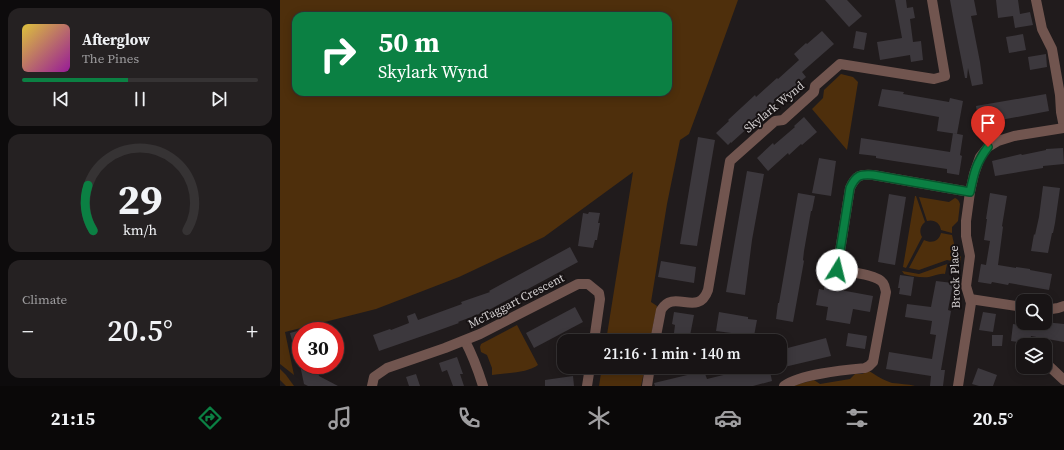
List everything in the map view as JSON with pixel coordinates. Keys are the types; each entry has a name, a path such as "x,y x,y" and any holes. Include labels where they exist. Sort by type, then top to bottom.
{"street":[{"name":"Skylark Wynd","path":"656,334 661,310 664,305 675,300 693,303 700,301 706,296 730,161 775,121 783,120 803,103 814,92 815,86 840,64 934,78 945,76 932,0"},
{"path":"1036,0 1042,29 1052,49 1064,128"},
{"name":"Brock Place","path":"958,386 971,308 970,298 966,286 970,256 966,236 966,221 970,192 980,157 988,147 998,141 1014,136 1064,128"},
{"path":"784,386 788,383 810,376 865,368 873,362 886,292 885,287 883,282 875,277 837,270 850,188 857,176 864,174 873,175 970,192"},
{"name":"McTaggart Crescent","path":"372,386 374,377 387,368 465,341 578,284 588,284 599,293 600,299 595,334"},
{"path":"970,298 1016,306"},
{"path":"1052,309 1064,306"},
{"name":"McTaggart Crescent","path":"465,341 475,362 483,386"},
{"path":"1052,369 1064,380"},
{"path":"587,386 589,374"},
{"path":"647,386 649,374"}],"shaded area":[{"path":"280,0 738,0 689,134 680,140 667,204 651,302 657,306 651,334 607,334 633,172 544,237 459,277 376,309 325,322 292,322 292,330 285,332 292,365 292,373 280,364"},
{"path":"841,74 853,77 858,82 847,150 812,109 823,98 824,90"},
{"path":"915,196 925,222 920,229 922,237 906,268 903,267"},
{"path":"919,197 949,202 955,198 958,200 960,204 958,221 952,227 952,233 941,230 939,225 934,221 927,221"},
{"path":"941,233 952,235 956,252 961,257 960,263 947,260 919,270 909,268 924,240 930,242 935,241 939,238"},
{"path":"947,264 945,274 929,277 904,274 902,271 919,274"},
{"path":"517,325 538,365 528,370 492,375 492,368 487,355 481,352 481,344"},
{"path":"280,369 294,386 286,386 280,380"},
{"path":"869,371 892,383 915,386 792,386 814,380 820,384 850,379 855,374 862,374"},
{"path":"601,374 644,374 641,386 599,386"}],"building":[{"path":"825,0 847,0 862,16 849,27"},
{"path":"895,0 906,0 907,8 913,7 915,18 910,19 913,42 921,41 923,60 911,62 910,55 880,60 877,42 902,38"},
{"path":"950,0 974,0 977,15 971,16 983,84 972,86 968,68 967,78 965,78"},
{"path":"996,0 1018,0 1020,14 1030,12 1033,25 1015,28 1013,16 998,18"},
{"path":"822,31 834,44 802,72 806,77 728,145 716,133 755,95 756,97 799,60 794,54"},
{"path":"856,31 867,33 864,50 853,48"},
{"path":"1023,34 1026,50 1009,53 1006,37"},
{"path":"1046,54 1047,67 1030,70 1028,57"},
{"path":"882,89 904,92 903,94 949,102 950,98 963,101 957,134 937,131 939,117 878,106"},
{"path":"1046,94 1049,111 979,124 976,106"},
{"path":"804,117 817,132 789,155 788,153 768,171 757,158 773,143 774,145 795,127 794,126"},
{"path":"953,133 963,135 959,175 947,173 947,169 859,154 861,138 950,152"},
{"path":"698,137 715,140 697,246 680,244"},
{"path":"1063,148 1064,164 1043,166 1043,168 995,176 992,161 1046,149"},
{"path":"819,158 836,161 831,196 812,193"},
{"path":"747,171 764,174 752,240 745,295 726,292"},
{"path":"1043,186 1060,188 1055,223 1048,253 1031,251 1039,217"},
{"path":"798,193 815,196 804,251 804,261 793,322 776,319"},
{"path":"990,193 1007,196 998,265 1030,269 1052,274 1049,290 1009,283 1008,285 992,282 991,284 978,282 981,264 986,265 990,241 984,240"},
{"path":"889,194 906,197 895,265 878,262"},
{"path":"589,212 600,213 597,240 595,240 593,248 578,246 583,213 588,214"},
{"path":"570,247 578,262 487,311 458,322 459,323 379,351 373,335 409,323 407,316 415,313 418,320 462,304 461,302 490,292 489,291"},
{"path":"661,261 696,267 694,283 658,277"},
{"path":"900,275 914,277 911,296 899,294 900,288 898,288"},
{"path":"936,281 953,283 948,310 951,311 941,370 945,370 943,386 930,386 931,376 886,369 889,352 932,359 936,335 930,334 932,321 905,317 907,304 931,307"},
{"path":"824,287 873,296 870,312 853,309 850,324 826,320 828,307 816,305 819,289 824,290"},
{"path":"575,307 583,322 560,334 557,334 557,336 534,348 526,333"},
{"path":"674,312 694,315 690,334 674,334 675,325 672,324"},
{"path":"719,312 757,320 754,334 739,334 716,331"},
{"path":"983,312 996,314 993,332 979,330"},
{"path":"1052,323 1064,324 1064,342 1052,340 1052,338 1031,336 1031,338 1016,338 1016,342 1011,341 1013,324 1016,324 1016,330 1052,330"},
{"path":"848,333 867,336 865,349 846,346"},
{"path":"992,335 1003,335 1002,346 992,346"},
{"path":"826,338 831,356 787,366 787,348"},
{"path":"457,357 463,374 460,374 464,386 453,386 447,370 442,372 439,363"},
{"path":"978,368 997,375 993,386 979,386 972,384"},
{"path":"302,374 318,374 319,376 338,386 308,386 304,384"},
{"path":"416,374 420,386 409,386 406,377"},
{"path":"692,374 705,374 707,379 727,374 770,374 772,381 753,386 655,386 654,383"},
{"path":"573,376 574,386 545,386 545,380"}],"route":[{"path":"837,270 850,188 857,176 864,174 873,175 970,192 980,157 988,147"}]}
